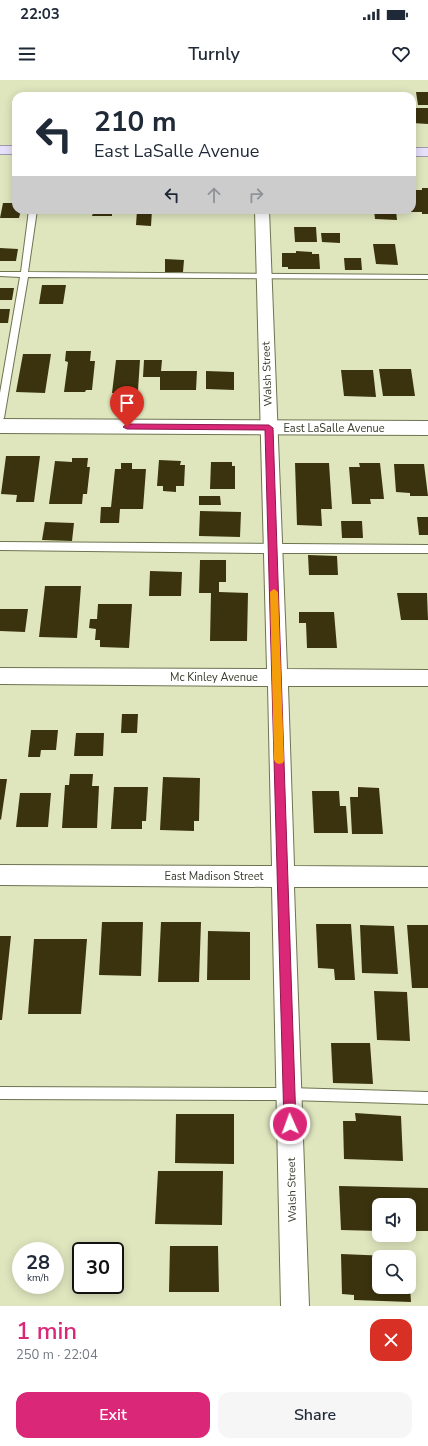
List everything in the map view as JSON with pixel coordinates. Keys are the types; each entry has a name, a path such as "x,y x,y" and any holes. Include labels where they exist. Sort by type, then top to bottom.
{"main road":[{"path":"0,150 12,150"},
{"path":"416,152 428,152"}],"street":[{"name":"Walsh Street","path":"262,214 295,1306"},
{"name":"East LaSalle Avenue","path":"0,426 428,428"},
{"name":"Mc Kinley Avenue","path":"0,676 428,678"},
{"name":"East Madison Street","path":"0,875 428,877"}],"lane":[{"path":"0,418 24,275 32,214"},
{"path":"0,274 428,277"},
{"path":"0,546 428,549"},
{"path":"0,1093 289,1094 428,1098"}],"building":[{"path":"416,92 428,92 428,105 418,105"},
{"path":"416,108 428,108 428,124 416,123"},
{"path":"422,188 428,188 428,214 416,212 416,190 422,190"},
{"path":"3,203 12,203 12,214 20,214 19,218 0,218"},
{"path":"93,214 112,214 112,216 92,216"},
{"path":"137,214 152,214 151,226 136,225"},
{"path":"374,214 396,214 397,220 375,219"},
{"path":"294,227 316,227 317,242 295,242"},
{"path":"321,233 340,233 340,243 322,242"},
{"path":"373,244 395,244 398,265 376,264"},
{"path":"0,248 18,249 16,261 0,261"},
{"path":"296,251 319,254 320,269 288,269 288,267 282,267 282,253 296,253"},
{"path":"344,258 361,258 362,270 345,270"},
{"path":"165,259 184,260 183,272 165,272"},
{"path":"42,285 66,285 63,304 39,304"},
{"path":"0,288 14,288 12,300 0,300"},
{"path":"0,309 10,309 8,323 0,323"},
{"path":"66,351 91,351 90,361 95,361 92,390 86,390 85,392 64,392 68,362 65,361"},
{"path":"23,354 51,354 45,393 16,392"},
{"path":"116,360 140,360 138,390 133,390 132,393 112,393"},
{"path":"144,360 162,360 161,371 197,371 196,390 160,390 160,377 143,377"},
{"path":"379,369 411,369 415,396 383,396"},
{"path":"341,370 373,370 376,397 344,396"},
{"path":"206,371 234,372 234,390 206,389"},
{"path":"6,456 40,456 34,502 16,502 17,495 1,494"},
{"path":"72,458 88,458 87,467 90,467 87,494 83,494 82,504 49,504 55,461 72,462"},
{"path":"159,460 181,461 180,465 185,465 184,486 176,486 176,492 163,491 163,486 157,486"},
{"path":"211,462 232,462 232,466 235,466 235,489 210,489"},
{"path":"121,463 132,463 132,469 146,469 143,509 120,509 119,523 100,523 101,507 111,507 115,469 121,469"},
{"path":"295,463 329,463 332,509 321,509 322,526 297,525"},
{"path":"359,463 380,463 384,499 370,499 371,504 352,504 349,467 360,467"},
{"path":"394,464 424,464 428,496 410,496 410,493 396,492"},
{"path":"199,496 220,496 221,505 199,505"},
{"path":"200,511 241,512 240,537 199,536"},
{"path":"417,517 428,517 428,535 419,535"},
{"path":"341,521 362,521 363,538 342,538"},
{"path":"45,522 74,523 72,541 42,540"},
{"path":"308,555 337,556 338,575 309,575"},
{"path":"200,560 226,560 226,582 219,582 219,592 248,593 247,641 210,641 211,593 199,593"},
{"path":"150,571 182,572 181,596 149,596"},
{"path":"45,586 81,586 77,638 39,637"},
{"path":"397,593 427,593 428,620 401,620"},
{"path":"98,604 132,604 129,648 100,647 100,640 95,640 96,629 89,628 90,619 97,619"},
{"path":"0,609 28,609 25,632 0,631"},
{"path":"299,612 334,612 337,648 307,648 306,623 299,623"},
{"path":"122,714 138,714 137,733 121,733"},
{"path":"31,730 58,730 56,750 41,750 40,757 28,757"},
{"path":"76,733 104,733 103,756 74,756"},
{"path":"70,774 93,774 92,786 99,786 97,828 62,828 65,785 69,785"},
{"path":"163,777 200,778 199,821 194,821 194,831 160,830"},
{"path":"0,779 7,779 1,820 0,819"},
{"path":"114,787 148,787 146,821 142,821 142,829 111,829"},
{"path":"358,787 379,788 383,834 352,834 350,797 358,797"},
{"path":"312,791 339,791 340,806 346,806 348,833 314,833"},
{"path":"20,793 51,793 48,827 16,827"},
{"path":"102,922 143,922 141,976 99,975"},
{"path":"161,922 201,922 199,982 158,982"},
{"path":"316,924 351,924 355,980 335,980 334,969 318,968"},
{"path":"360,925 394,926 398,974 362,973"},
{"path":"407,925 428,925 428,988 412,988"},
{"path":"208,931 250,932 250,980 207,980"},
{"path":"0,936 11,936 2,1020 0,1020"},
{"path":"34,939 87,939 81,1014 28,1014"},
{"path":"374,991 407,992 410,1041 377,1040"},
{"path":"331,1043 370,1043 373,1084 333,1083"},
{"path":"355,1113 401,1116 403,1161 344,1159 343,1121 356,1121"},
{"path":"176,1114 234,1114 234,1164 175,1163"},
{"path":"158,1171 223,1171 222,1225 155,1224"},
{"path":"339,1186 428,1188 428,1231 416,1231 416,1198 372,1198 372,1231 341,1230"},
{"path":"170,1246 218,1246 219,1292 169,1292"},
{"path":"341,1254 372,1255 372,1294 410,1294 411,1302 354,1300 354,1295 342,1294"}],"slow traffic":[{"path":"274,592 279,760"}],"route":[{"path":"127,427 269,428 290,1124"}]}
